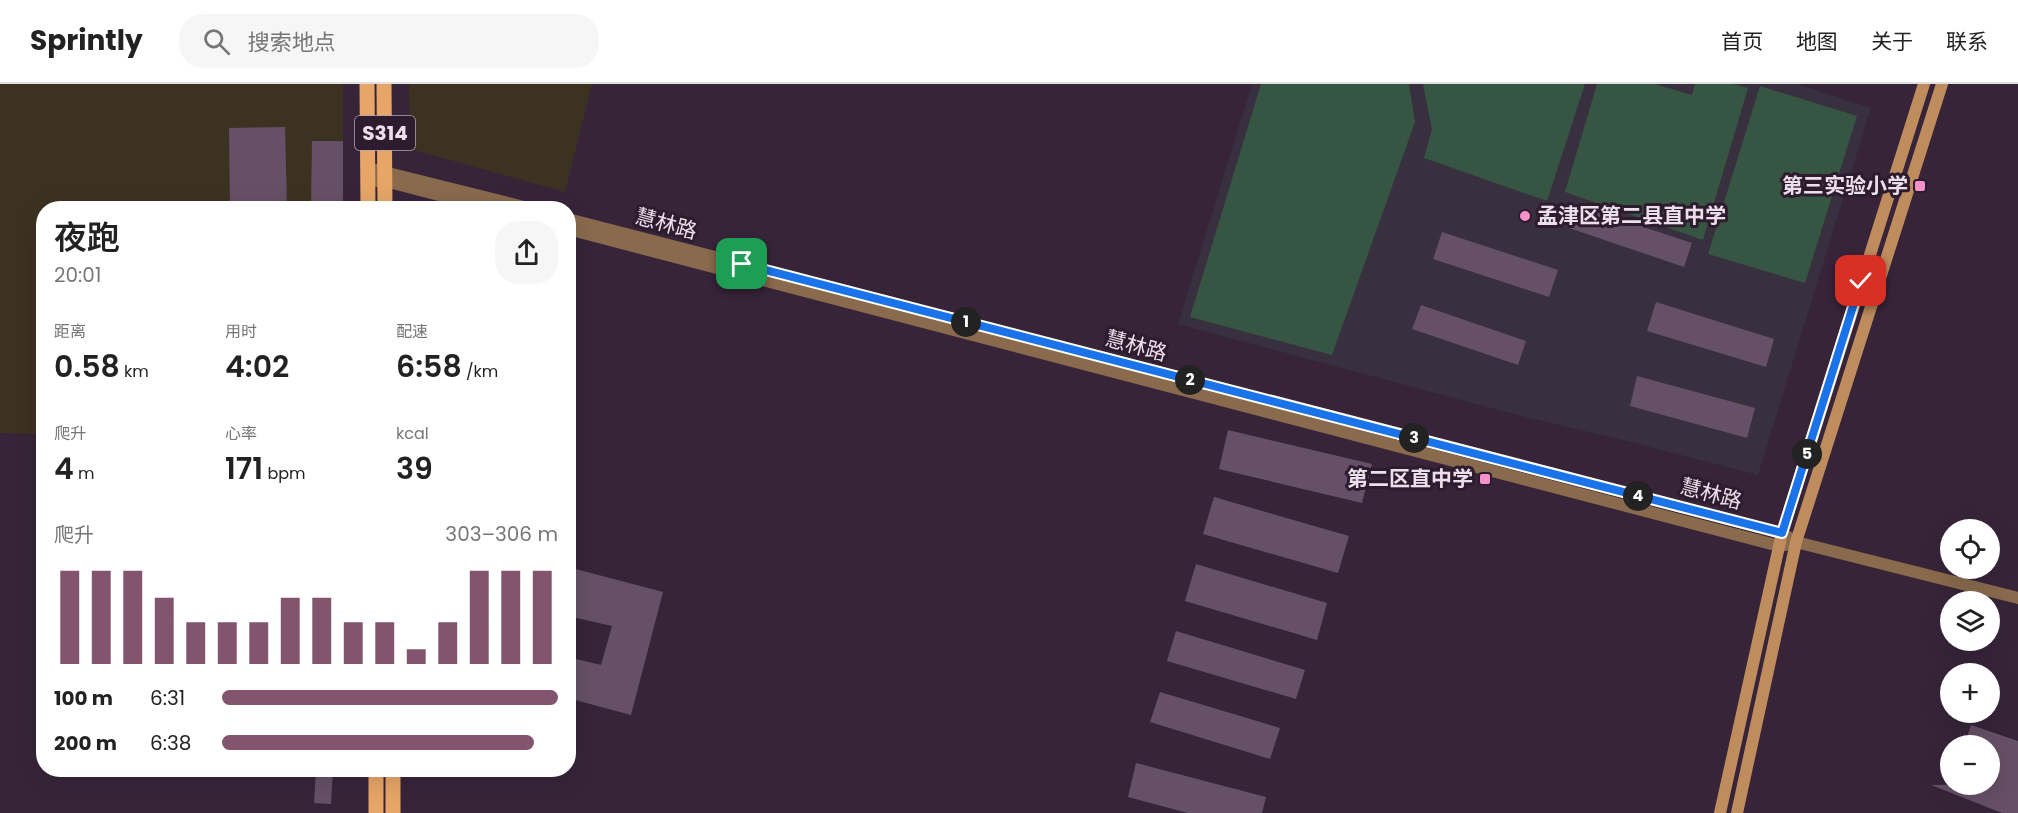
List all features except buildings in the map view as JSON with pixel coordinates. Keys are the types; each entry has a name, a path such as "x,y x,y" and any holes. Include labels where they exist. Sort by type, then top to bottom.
{"main road":[{"name":"S314","path":"367,84 368,201"},
{"name":"S314","path":"384,84 385,201"},
{"path":"376,777 376,813"},
{"path":"393,777 393,813"}],"street":[{"path":"1720,813 1782,533 1924,84"},
{"path":"1737,813 1796,542 1942,84"},
{"path":"368,175 385,176 497,201"},
{"path":"385,176 466,201"},
{"name":"慧林路","path":"576,221 1782,533 1796,542 2018,598"},
{"name":"慧林路","path":"576,231 1779,546 1796,542"}],"shaded area":[{"path":"0,84 343,84 343,201 36,201 36,434 0,433"},
{"path":"409,84 592,84 565,192 410,149"},
{"name":"孟津区第二县直中学","path":"1252,84 1797,84 1871,108 1758,475 1521,416 1178,324"}],"green space":[{"path":"1261,84 1409,84 1415,122 1332,355 1190,317"},
{"path":"1423,84 1585,84 1547,201 1424,158 1432,129"},
{"path":"1597,84 1655,84 1692,95 1695,84 1733,84 1748,88 1703,240 1565,192"},
{"path":"1760,86 1857,116 1805,283 1708,254"}],"place":[{"name":"第三实验小学","path":"1920,186"},
{"name":"孟津区第二县直中学","path":"1525,216"},
{"name":"第二区直中学","path":"1485,479"}],"route":[{"path":"742,264 1782,533 1861,281"}]}
